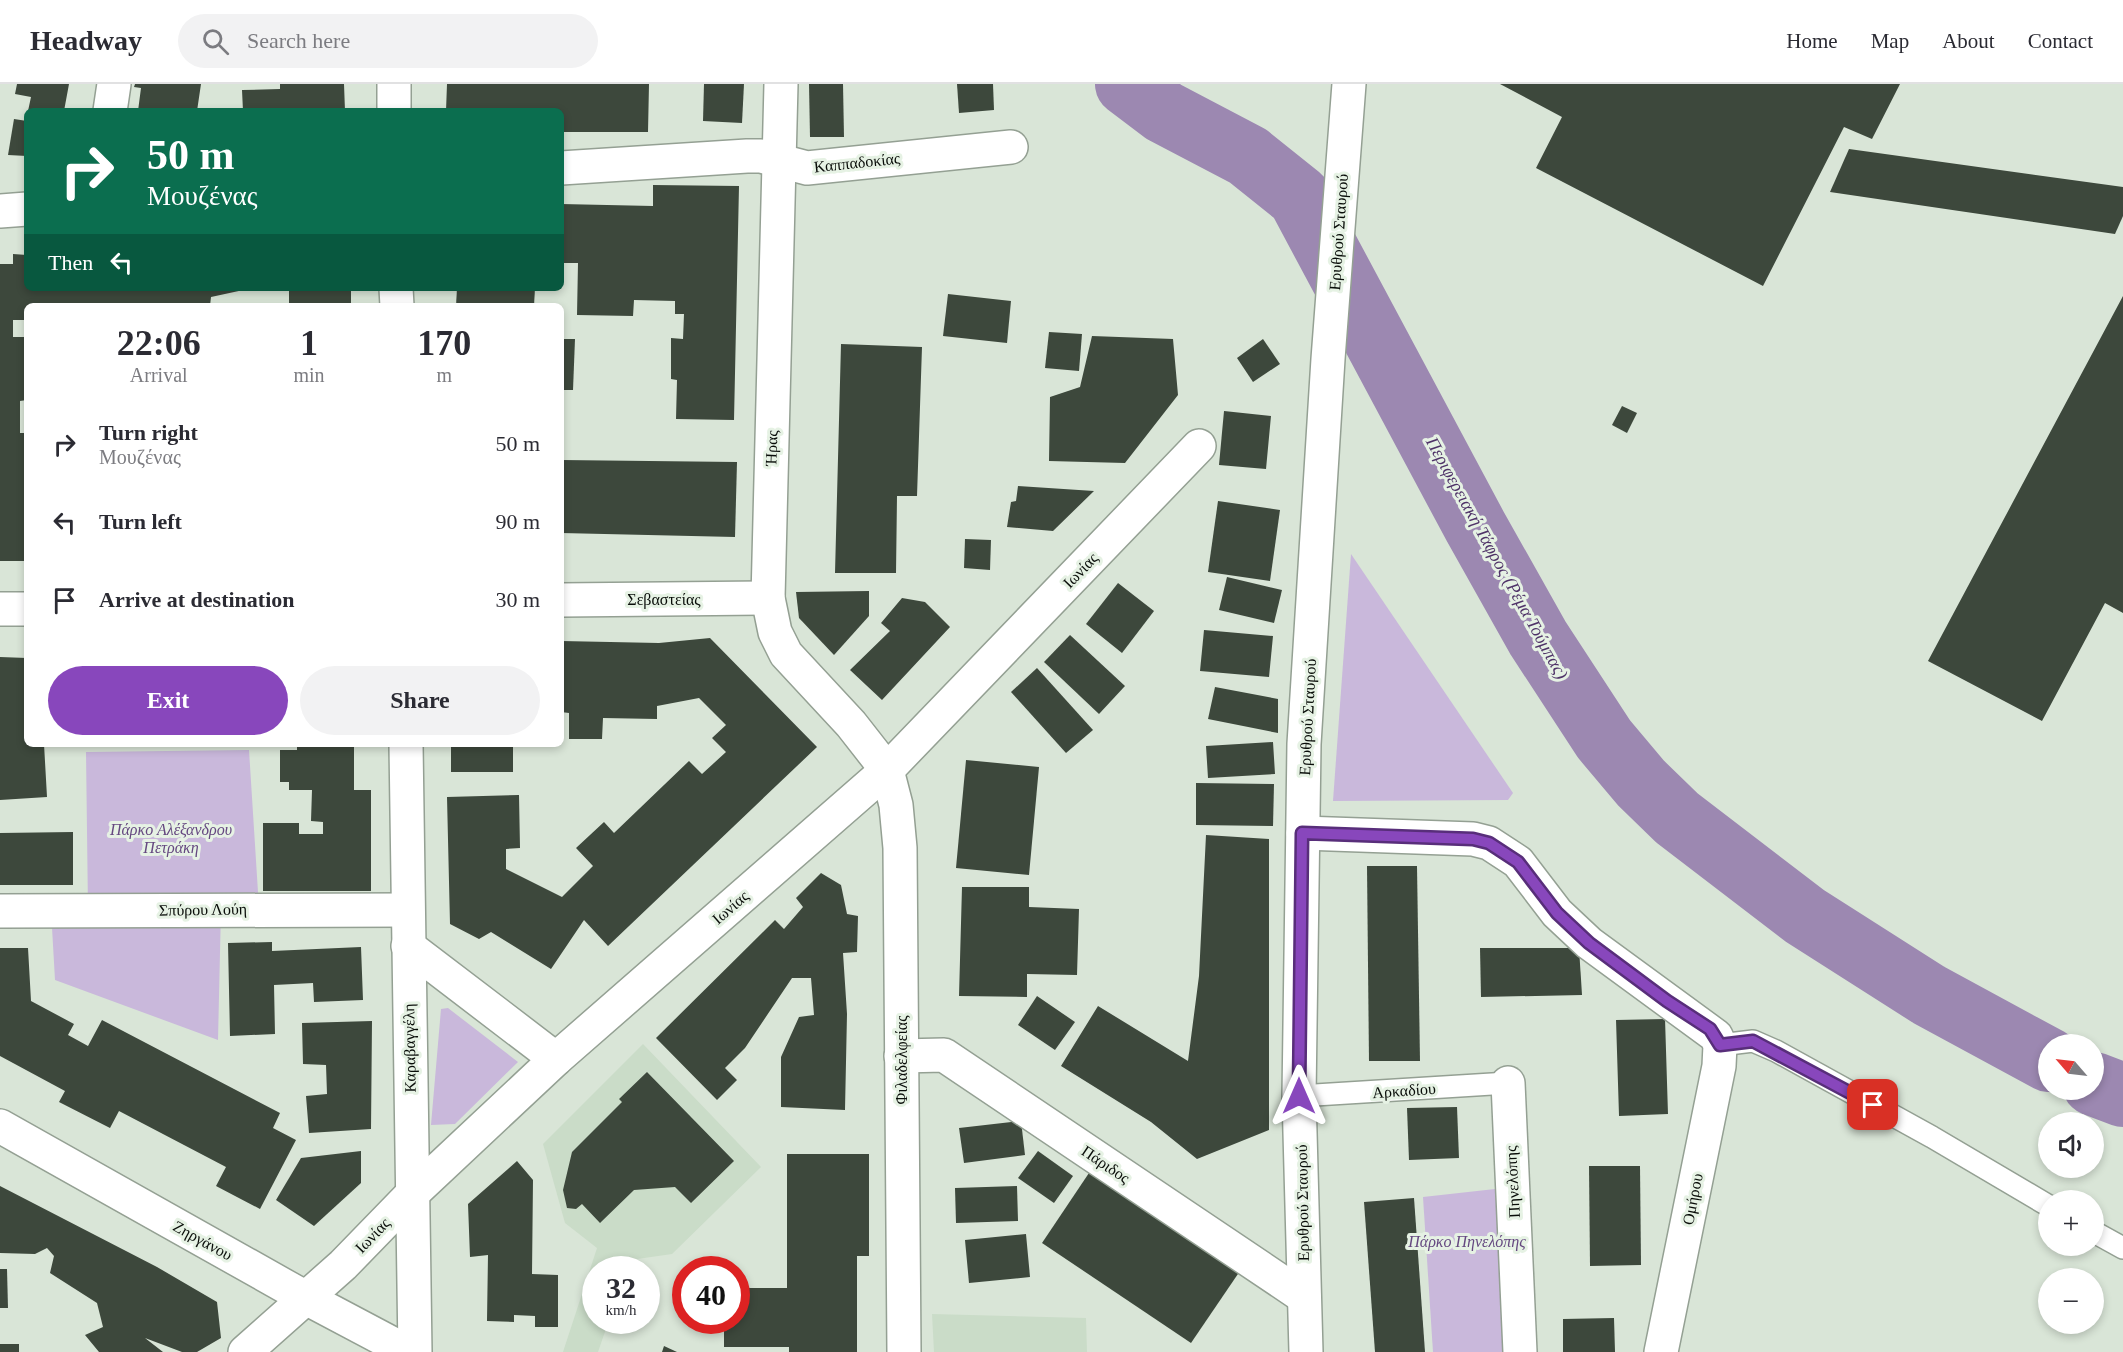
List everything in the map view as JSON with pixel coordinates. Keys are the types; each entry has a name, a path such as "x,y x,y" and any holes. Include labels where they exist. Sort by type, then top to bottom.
{"street":[{"path":"110,108 114,84"},
{"path":"394,84 394,108"},
{"name":"Ήρας","path":"781,84 768,598 775,632 786,654 851,724 887,770"},
{"name":"Ερυθρού Σταυρού","path":"1306,1352 1299,1096 1304,744 1328,359 1349,84"},
{"name":"Καππαδοκίας","path":"564,168 761,156 807,168 1011,147"},
{"path":"0,211 24,209"},
{"name":"Ιωνίας","path":"245,1352 343,1265 412,1194 556,1059 887,770 1199,446"},
{"name":"Σεβαστείας","path":"564,600 768,598"},
{"path":"0,609 24,609"},
{"name":"Καραβαγγέλη","path":"406,747 406,910 415,1352"},
{"name":"Φιλαδελφείας","path":"887,770 896,805 900,848 904,1352"},
{"path":"1302,833 1473,839 1489,843 1518,862 1557,913 1589,943 1667,1001 1710,1029 1720,1045"},
{"name":"Σπύρου Λούη","path":"0,911 406,910"},
{"path":"408,946 556,1059"},
{"name":"Ομήρου","path":"1661,1352 1719,1066 1720,1045"},
{"name":"Πάριδος","path":"901,1056 944,1055 1304,1297"},
{"name":"Πηνελόπης","path":"1508,1083 1520,1352"},
{"name":"Ζηργάνου","path":"0,1126 306,1298 408,1352"}],"lane":[{"path":"1720,1045 1753,1041 1776,1051 1932,1137 2038,1200"},
{"name":"Αρκαδίου","path":"1299,1096 1508,1083"},
{"path":"2104,1238 2123,1248"}],"shaded area":[{"path":"643,1044 761,1167 672,1254 594,1256 597,1248 565,1223 543,1144"},
{"path":"582,1294 582,1334 604,1334 598,1352 563,1352"},
{"path":"932,1314 1086,1318 1087,1352 934,1352"}],"green space":[{"path":"1351,554 1513,793 1508,800 1333,801"},
{"name":"Πάρκο Αλέξανδρου Πετράκη","path":"249,750 259,908 221,909 218,1040 55,980 51,910 88,910 86,752"},
{"path":"448,1008 518,1062 455,1124 431,1125 441,1009"},
{"name":"Πάρκο Πηνελόπης","path":"1504,1188 1512,1352 1433,1352 1423,1197"}],"building":[{"path":"17,84 69,84 65,108 29,108 31,97 15,94"},
{"path":"135,84 201,84 197,108 138,108 141,88 134,87"},
{"path":"280,84 344,84 345,108 243,108 242,90 280,89"},
{"path":"447,84 649,84 648,132 564,132 564,108 446,108"},
{"path":"704,84 744,84 742,123 703,121"},
{"path":"809,84 843,84 844,137 810,137"},
{"path":"957,84 993,84 994,110 959,113"},
{"path":"1500,84 1900,84 1872,139 1844,127 1763,286 1536,168 1562,117"},
{"path":"14,119 24,121 24,156 8,155"},
{"path":"1849,149 2123,187 2123,216 2115,234 1830,192"},
{"path":"653,185 739,186 734,420 676,419 677,380 671,379 671,338 683,339 684,314 675,314 675,301 634,300 633,316 577,315 578,263 564,263 564,204 653,206"},
{"path":"13,254 24,255 24,291 239,291 211,297 210,303 24,303 24,320 13,320 13,337 24,337 24,400 20,401 20,433 24,433 24,561 0,561 0,264 13,264"},
{"path":"289,291 351,291 351,303 289,303"},
{"path":"457,291 535,291 534,303 456,303"},
{"path":"948,294 1011,301 1007,343 943,336"},
{"path":"2123,296 2123,613 2105,603 2042,721 1928,661"},
{"path":"1049,332 1082,334 1079,371 1045,368"},
{"path":"1092,336 1173,339 1178,395 1125,463 1049,461 1050,397 1080,387"},
{"path":"564,339 575,339 573,390 564,390"},
{"path":"1263,339 1280,364 1253,382 1237,358"},
{"path":"841,344 922,347 917,496 897,496 896,573 835,573"},
{"path":"1622,406 1637,413 1627,433 1612,425"},
{"path":"1224,411 1271,416 1266,469 1219,465"},
{"path":"564,460 737,462 735,537 564,533"},
{"path":"1018,486 1094,491 1053,531 1007,527 1011,502 1016,501"},
{"path":"1218,501 1280,510 1270,581 1208,572"},
{"path":"965,539 991,540 990,570 964,568"},
{"path":"1227,577 1282,590 1274,623 1219,610"},
{"path":"1118,583 1154,611 1122,653 1086,624"},
{"path":"869,591 869,616 834,655 799,618 796,592"},
{"path":"902,598 925,602 950,627 882,700 850,670 890,631 881,623"},
{"path":"1204,630 1273,636 1269,677 1200,671"},
{"path":"1070,635 1125,686 1099,714 1044,662"},
{"path":"710,638 817,747 608,946 584,920 551,969 491,932 479,939 450,924 447,797 519,795 520,848 506,849 506,869 562,897 593,866 576,848 604,822 614,833 689,761 702,774 726,752 712,738 726,725 699,698 657,706 657,719 603,718 602,739 569,739 569,713 564,712 564,641 659,643"},
{"path":"0,657 24,658 24,747 44,747 47,797 0,800"},
{"path":"1037,668 1093,730 1066,753 1011,692"},
{"path":"1215,687 1278,699 1278,733 1208,719"},
{"path":"1273,742 1275,774 1208,778 1206,746"},
{"path":"297,747 354,747 354,790 371,790 371,891 263,891 263,823 299,823 299,834 323,834 323,822 311,821 312,790 289,790 289,782 280,782 280,750 297,750"},
{"path":"451,747 513,747 513,772 451,772"},
{"path":"966,760 1039,767 1029,875 956,868"},
{"path":"1196,783 1274,784 1273,826 1196,825"},
{"path":"73,832 73,885 0,885 0,833"},
{"path":"1206,835 1269,839 1269,1130 1197,1159 1151,1122 1061,1066 1098,1006 1188,1061 1199,976"},
{"path":"1367,866 1417,866 1420,1061 1369,1061"},
{"path":"821,873 841,885 847,914 858,916 857,952 843,953 847,1014 845,1110 781,1107 781,1057 799,1017 814,1015 811,978 792,978 745,1048 725,1068 737,1080 717,1100 656,1038 775,920 784,929 803,907 796,898"},
{"path":"962,887 1029,887 1029,907 1079,909 1077,975 1027,974 1027,997 959,996"},
{"path":"272,942 272,951 361,947 363,1000 314,1002 313,983 274,985 275,1034 230,1036 228,943"},
{"path":"0,948 28,948 31,1001 74,1024 68,1035 88,1046 102,1020 280,1113 273,1128 296,1140 260,1209 216,1186 226,1167 119,1111 110,1128 59,1102 65,1091 0,1056"},
{"path":"1480,948 1579,948 1582,995 1481,997"},
{"path":"1037,996 1075,1022 1055,1050 1018,1025"},
{"path":"1665,1019 1668,1114 1619,1116 1616,1020"},
{"path":"372,1021 371,1129 309,1133 306,1096 327,1094 326,1065 303,1064 302,1023"},
{"path":"647,1072 734,1161 691,1203 675,1187 634,1190 600,1223 582,1204 576,1209 567,1208 563,1190 572,1152 622,1102 619,1099"},
{"path":"1457,1107 1459,1158 1409,1160 1407,1108"},
{"path":"1021,1121 1025,1155 964,1163 959,1128"},
{"path":"361,1151 361,1183 314,1226 276,1200 301,1158"},
{"path":"1038,1151 1073,1176 1054,1203 1018,1178"},
{"path":"787,1154 869,1154 869,1256 857,1256 857,1352 789,1352 789,1347 724,1347 724,1334 750,1334 750,1288 787,1288"},
{"path":"517,1161 533,1180 532,1274 558,1275 558,1327 535,1327 535,1316 514,1315 514,1322 487,1321 488,1255 470,1257 468,1204"},
{"path":"1589,1166 1640,1166 1641,1265 1590,1266"},
{"path":"1093,1167 1242,1268 1191,1343 1042,1243"},
{"path":"0,1186 157,1267 217,1302 221,1338 197,1352 182,1352 145,1338 163,1352 99,1352 85,1335 103,1327 97,1303 50,1273 54,1256 47,1248 35,1254 0,1253"},
{"path":"1017,1186 1018,1221 956,1223 955,1188"},
{"path":"1414,1198 1425,1352 1375,1352 1364,1202"},
{"path":"1026,1234 1030,1277 969,1283 965,1240"},
{"path":"0,1269 7,1269 8,1308 0,1308"},
{"path":"1614,1318 1615,1352 1563,1352 1563,1319"},
{"path":"0,1344 19,1344 19,1352 0,1352"},
{"path":"664,1346 677,1352 662,1352"}],"waterway":[{"name":"Περιφερειακή Τάφρος (Ρέμα Τούμπας)","path":"1127,84 1164,112 1248,156 1299,197 1475,526 1538,638 1604,739 1641,783 1677,818 1805,916 1929,995 2038,1054"},
{"name":"Περιφερειακή Τάφρος (Ρέμα Τούμπας)","path":"2104,1088 2123,1095"}],"route":[{"path":"1299,1096 1302,833 1473,839 1489,843 1518,862 1557,913 1589,943 1667,1001 1710,1029 1720,1045 1753,1041 1776,1051 1873,1105"}]}
